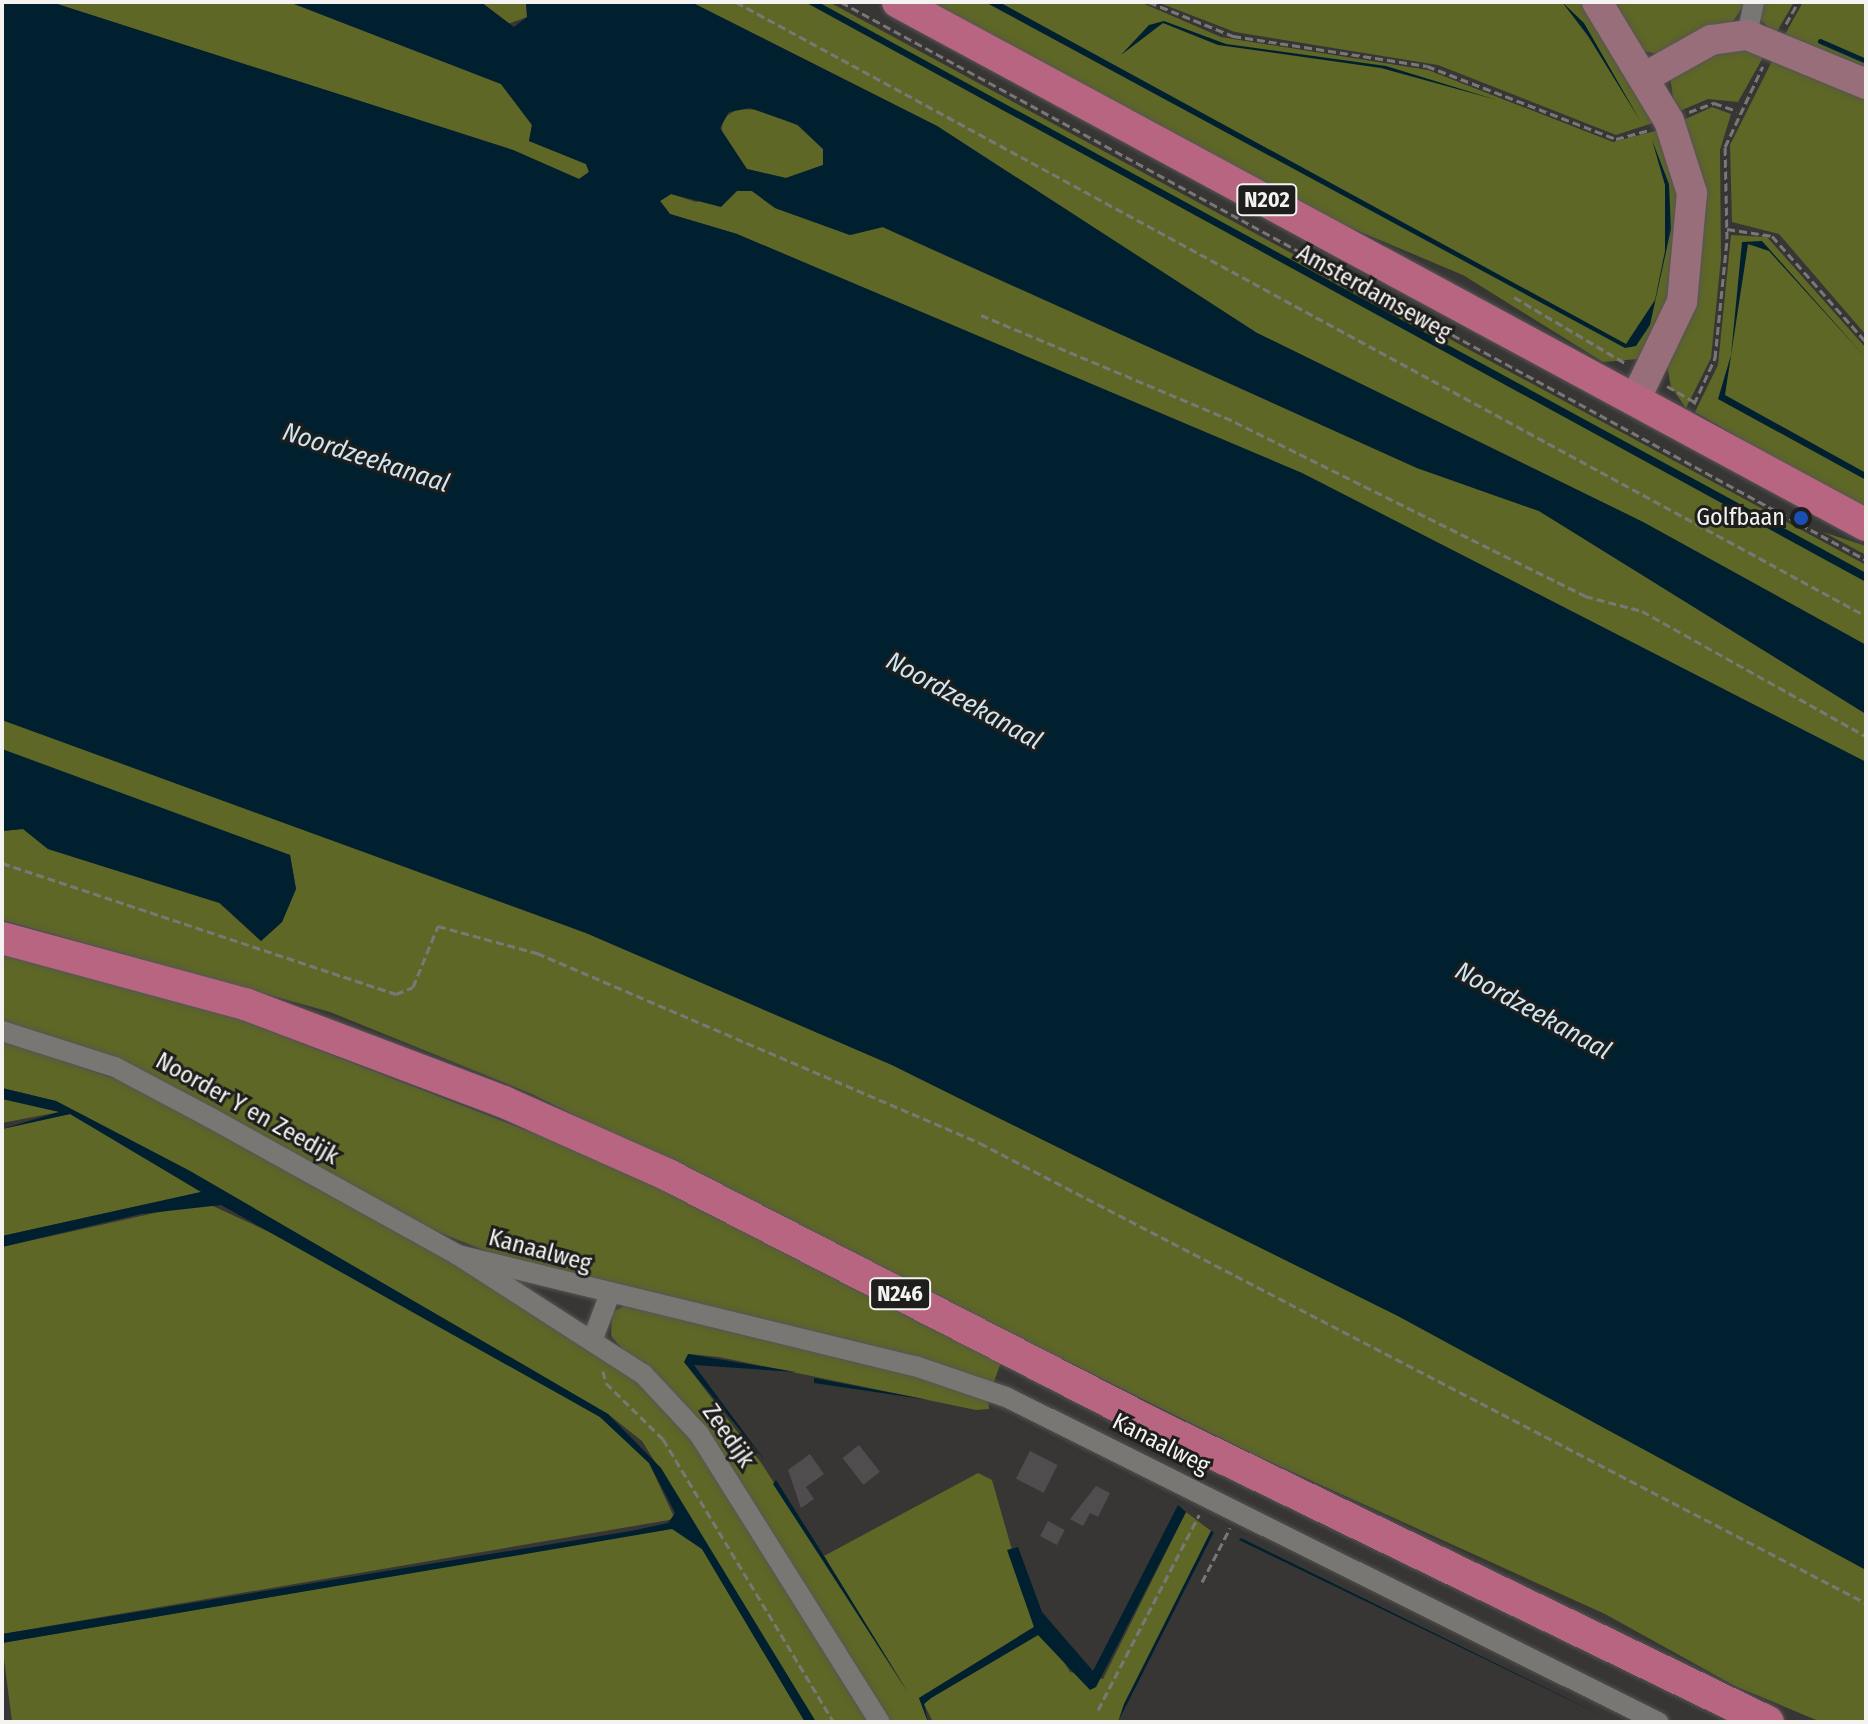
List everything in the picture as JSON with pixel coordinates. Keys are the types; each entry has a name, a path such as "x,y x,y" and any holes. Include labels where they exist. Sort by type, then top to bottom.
{"main road":[{"name":"Amsterdamseweg","path":"898,2 1642,386 1866,525"},
{"name":"N246","path":"2,938 245,1004 559,1126 1768,1722"}],"street":[{"path":"1597,2 1669,121 1691,184 1691,258 1675,319 1642,386"},
{"path":"1754,2 1761,40"},
{"path":"1645,77 1711,40 1761,40 1866,84"},
{"name":"Noorder Y en Zeedijk","path":"2,1031 115,1067 458,1255"},
{"name":"Kanaalweg","path":"458,1255 609,1296 954,1379 1006,1397 1658,1722"},
{"name":"Zeedijk","path":"458,1255 594,1336 643,1374 699,1434 880,1722"},
{"name":"Kanaalweg","path":"594,1336 609,1296"}],"path":[{"path":"736,2 1866,616"},
{"name":"Amsterdamseweg","path":"841,2 1866,560"},
{"path":"1149,2 1233,36 1427,66 1616,139 1714,103 1737,111"},
{"path":"1668,453 1715,358 1727,229 1724,157 1737,111 1761,40 1798,2"},
{"path":"1727,229 1772,236 1866,342"},
{"path":"1514,297 1642,386 1690,413"},
{"path":"981,315 1235,422 1585,596 1642,611 1866,736"},
{"path":"2,863 396,994 413,987 438,926 537,953 980,1143 1866,1603"},
{"path":"594,1336 606,1383 663,1439 834,1722"},
{"path":"1098,1710 1185,1535 1212,1500"},
{"path":"1202,1582 1238,1512"}],"green space":[{"path":"51,2 289,2 501,84 532,125 529,141 586,164 589,172 579,179 513,150"},
{"path":"481,2 526,2 527,17 505,25"},
{"path":"691,2 829,2 1866,565 1866,645 1643,522 1257,333 937,126"},
{"path":"919,2 1140,2 1221,37 1428,70 1613,142 1663,129 1676,155 1681,272 1638,359 1603,362 1463,275 1344,225"},
{"path":"1157,2 1588,2 1656,122 1616,135 1438,65 1235,32"},
{"path":"1606,2 1746,2 1730,26 1657,54 1643,51"},
{"path":"1761,2 1794,2 1775,35 1761,20"},
{"path":"1803,2 1866,2 1866,75 1783,38"},
{"path":"1724,46 1766,52 1738,102 1708,99 1675,113 1670,76"},
{"path":"1775,55 1866,93 1866,335 1779,234 1732,222 1730,145"},
{"path":"1712,107 1731,114 1720,150 1721,258 1711,358 1686,408 1671,387 1667,365 1684,317 1679,122"},
{"path":"738,109 764,110 797,125 823,149 823,165 786,178 747,169 721,137 723,118"},
{"path":"737,191 752,191 775,208 850,235 882,227 1417,468 1539,511 1866,714 1866,762 1302,473 737,234 670,214 660,201 671,194 696,202"},
{"path":"1731,235 1767,237 1866,348 1866,511 1695,412 1718,365"},
{"path":"1823,532 1866,546 1866,555"},
{"path":"2,720 586,933 892,1065 1398,1316 1866,1570 1866,1722 1821,1722 1735,1686 1605,1614 1251,1453 532,1094 330,1012 2,920 2,831 23,829 48,849 219,903 261,941 282,922 296,889 290,855 23,759 2,749"},
{"path":"2,948 146,983 598,1158 1003,1357 992,1387 509,1260 443,1234 2,1023"},
{"path":"2,1041 140,1087 506,1292 650,1391 685,1429 868,1722 816,1722 642,1441 608,1414 190,1171 56,1101 2,1088"},
{"path":"2,1099 53,1106 59,1112 2,1123"},
{"path":"70,1114 200,1188 201,1192 2,1236 2,1129"},
{"path":"204,1202 313,1252 600,1417 649,1463 675,1519 2,1634 2,1247"},
{"path":"624,1306 933,1378 988,1398 989,1409 976,1410 719,1357 689,1354 684,1362 762,1464 907,1692 824,1556 978,1473 992,1480 1034,1627 919,1698 928,1722 885,1722 739,1482 611,1336 612,1312"},
{"path":"1186,1512 1211,1531 1118,1722 933,1722 924,1704 931,1698 1038,1635 1050,1639 1070,1672 1103,1679"},
{"path":"672,1528 702,1549 805,1722 12,1722 2,1643"}],"water":[{"name":"Noordzeekanaal","path":"2,2 51,2 513,150 579,179 589,172 586,164 529,141 532,125 501,84 289,2 481,2 514,27 527,17 526,2 691,2 937,126 1257,333 1643,522 1866,645 1866,714 1539,511 1417,468 883,227 850,235 775,208 752,191 737,191 721,207 671,194 660,201 670,214 737,234 1302,473 1866,762 1866,1570 1398,1316 892,1065 586,933 2,720","holes":["750,108 798,125 823,149 823,165 786,178 747,169 720,128 729,112"]},
{"path":"805,2 818,2 1771,521 1866,573 1866,582"},
{"path":"985,2 999,2 1626,344 1655,300 1665,251 1665,185 1652,140 1669,184 1671,229 1650,325 1636,346 1625,348"},
{"path":"1562,2 1584,23 1641,122 1588,36"},
{"path":"1164,21 1226,44 1386,66 1497,100 1381,68 1218,45 1163,23 1121,55 1149,25"},
{"path":"1762,241 1866,358 1769,251 1748,244 1725,395 1866,473 1866,480 1718,399 1731,355 1742,242"},
{"path":"2,749 290,855 296,889 282,922 261,941 220,903 48,849 23,829 2,831"},
{"path":"2,1088 56,1101 190,1171 608,1414 661,1468 816,1722 805,1722 702,1549 672,1529 2,1643 2,1634 631,1531 668,1523 675,1513 649,1463 600,1417 221,1205 141,1214 2,1247 2,1236 201,1192 70,1114 2,1129 59,1112 2,1099"},
{"path":"688,1354 796,1372 694,1365 766,1462 684,1362"},
{"path":"814,1378 929,1400 814,1383"},
{"path":"776,1480 824,1556 908,1692 773,1484"},
{"path":"1178,1505 1186,1512 1096,1687 1090,1690 1038,1635 931,1698 924,1704 928,1722 919,1698 1034,1627 1007,1550 1018,1547 1042,1612 1093,1671"},
{"path":"1211,1531 1214,1532 1118,1722 1124,1704"},
{"path":"1241,1538 1615,1722 1239,1540"}],"building":[{"path":"859,1445 880,1472 863,1485 842,1458"},
{"path":"1030,1451 1058,1465 1044,1493 1016,1479"},
{"path":"810,1454 824,1474 806,1487 814,1499 801,1508 788,1470"},
{"path":"1096,1486 1110,1493 1098,1517 1090,1513 1083,1526 1070,1519"},
{"path":"1048,1521 1065,1530 1057,1545 1040,1536"}],"waterway":[{"path":"1820,41 1866,61"}],"place":[{"name":"Golfbaan","path":"1801,518"}]}
